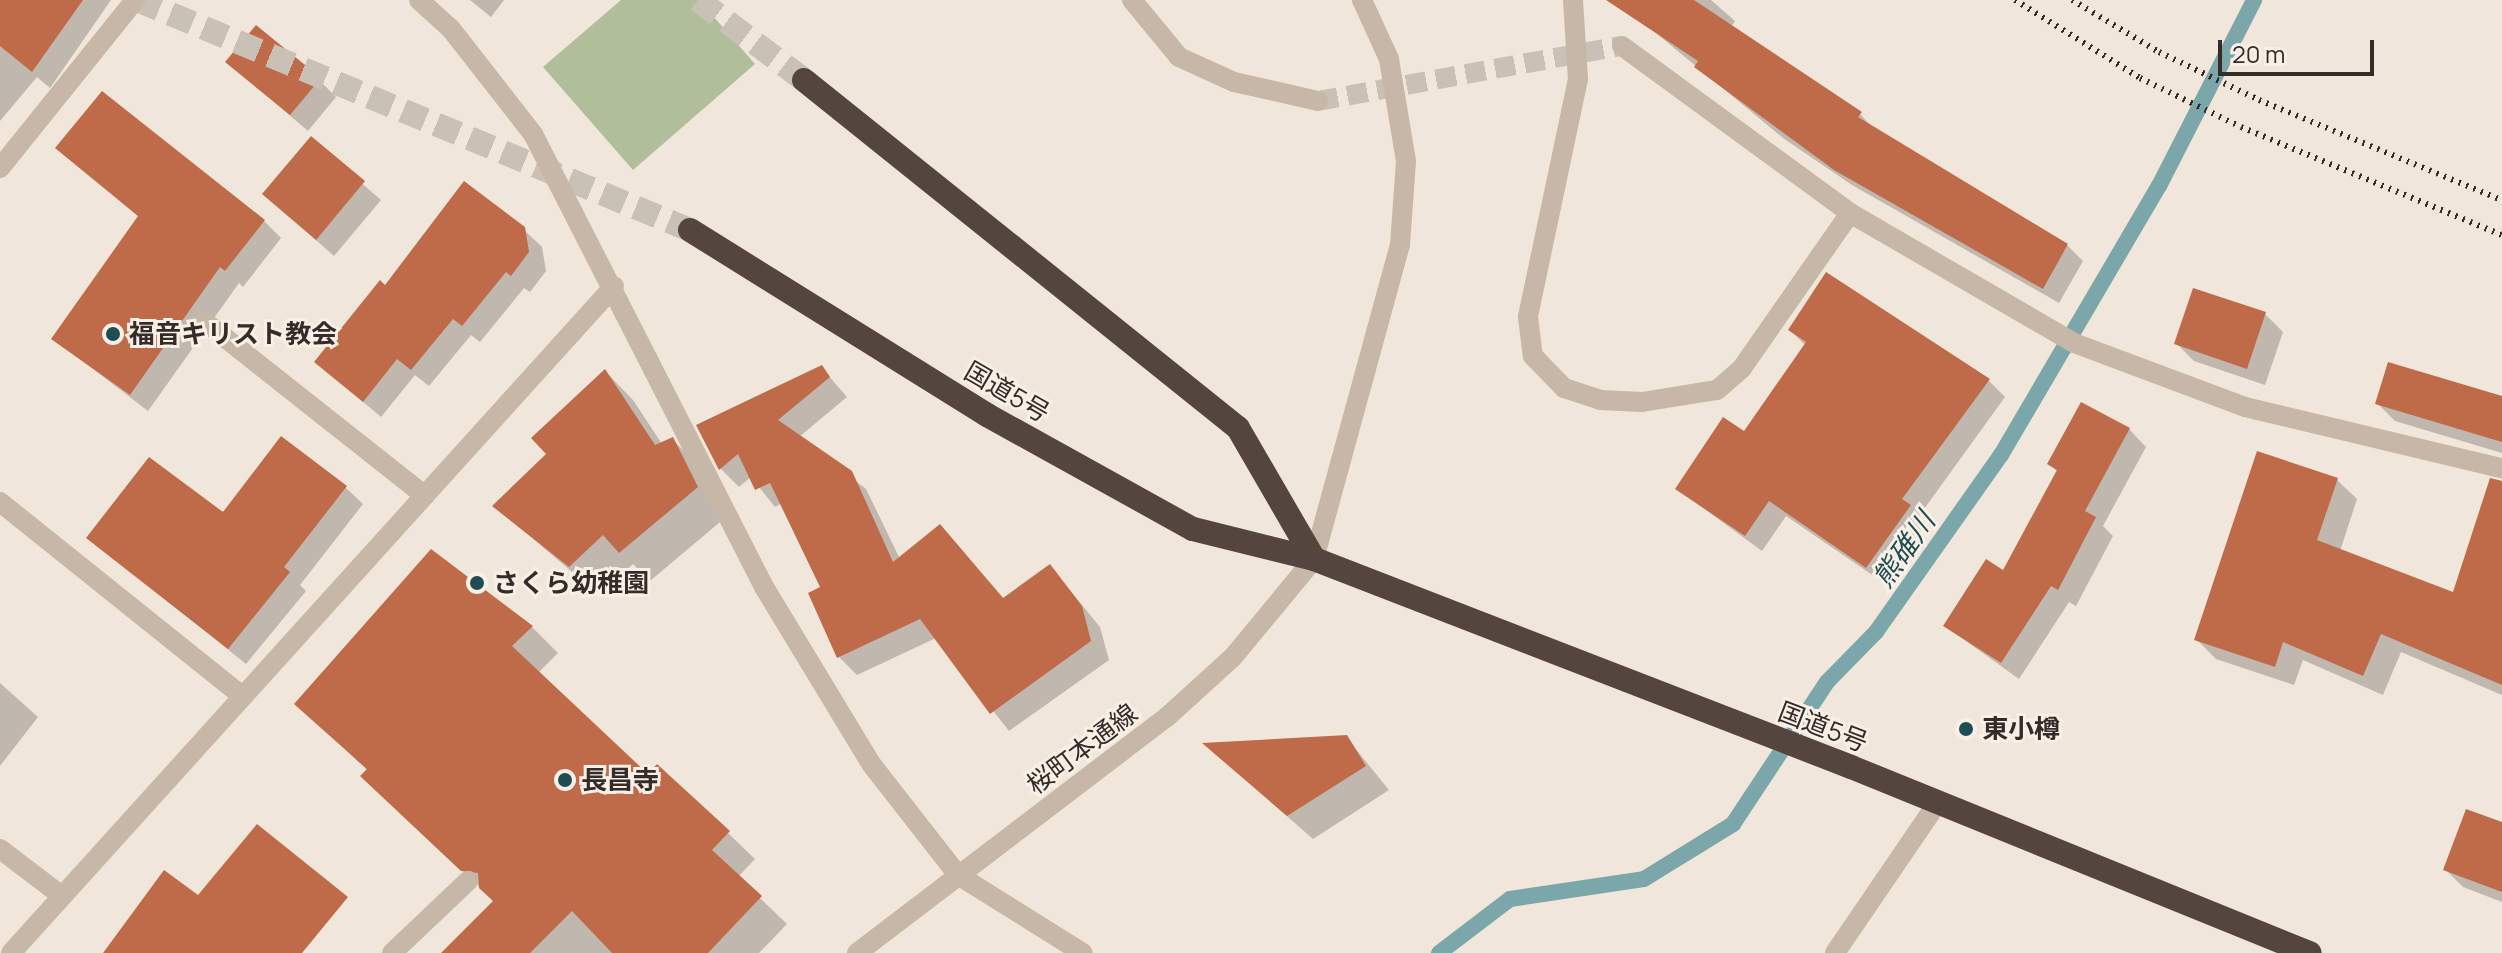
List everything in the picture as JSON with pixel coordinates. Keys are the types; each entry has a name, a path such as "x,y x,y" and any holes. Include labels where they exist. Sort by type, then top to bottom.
{"highway":[{"path":"804,80 1238,428 1314,559"},
{"name":"国道5号","path":"690,230 987,415 1193,529 1314,559 1851,767 1936,805 2310,953"}],"street":[{"path":"0,168 135,0"},
{"path":"419,0 451,29 533,134 614,286 764,587 872,765 958,875 1083,953"},
{"path":"1132,0 1179,57 1234,82 1318,101"},
{"path":"1314,559 1400,245 1406,161 1389,59 1362,0"},
{"path":"1573,0 1578,79 1528,317 1533,356 1564,388 1600,400 1642,402 1717,390 1742,368 1850,213"},
{"path":"1622,46 1850,213 2074,343 2245,407 2502,468"},
{"path":"11,953 240,694 425,496 614,286"},
{"path":"205,322 425,496"},
{"path":"0,502 240,694"},
{"name":"桜町本通線","path":"857,953 1167,717 1233,657 1314,559"},
{"path":"1835,953 1936,805"},
{"path":"0,849 62,896"},
{"path":"392,953 468,881"}],"green space":[{"path":"621,0 699,0 755,64 633,170 543,67"}],"building":[{"path":"0,0 83,0 32,72 0,46"},
{"path":"1606,0 1694,0 1862,112 1858,117 2068,244 2043,289 1834,170 1694,67 1698,61"},
{"path":"256,25 321,78 290,115 225,62"},
{"path":"102,91 265,220 225,271 220,267 130,395 51,339 138,216 55,148"},
{"path":"311,136 365,181 316,240 262,194"},
{"path":"464,181 525,227 529,252 511,276 506,272 462,326 453,319 411,370 397,359 363,402 314,362 380,280 385,285"},
{"path":"1826,272 1990,379 1902,499 1911,505 1866,568 1769,501 1745,536 1675,489 1723,417 1744,431 1806,342 1788,330"},
{"path":"2193,288 2266,312 2247,369 2174,344"},
{"path":"2388,362 2502,396 2502,442 2375,404"},
{"path":"822,365 830,377 778,420 852,471 893,562 940,524 1003,598 1050,564 1082,606 1091,641 990,714 920,619 837,658 808,593 820,587 770,483 755,490 738,454 719,470 696,425"},
{"path":"605,369 655,445 673,437 698,487 619,553 603,535 569,567 492,506 546,454 531,438"},
{"path":"2081,402 2130,428 2085,511 2096,517 2058,590 2051,586 2001,663 1943,626 1986,559 2003,570 2057,470 2047,464"},
{"path":"281,436 347,486 284,567 290,572 228,649 86,538 149,457 223,512"},
{"path":"2257,451 2338,478 2317,540 2453,592 2490,478 2502,481 2502,685 2381,634 2363,676 2283,642 2275,667 2194,640"},
{"path":"431,549 533,626 512,646 648,774 657,764 730,831 712,850 762,896 708,953 612,953 572,911 530,953 441,953 493,901 479,888 478,873 461,871 360,776 367,769 294,704"},
{"path":"1347,735 1366,766 1287,816 1202,743"},
{"path":"2466,809 2502,822 2502,892 2443,870"},
{"path":"257,824 348,897 302,953 103,953 164,870 198,895"}],"waterway":[{"name":"熊碓川","path":"1439,953 1510,899 1644,879 1733,824 1827,682 1876,632 2001,455 2159,186 2254,0"}],"tunnel":[{"path":"137,0 690,230"},
{"path":"698,0 804,80"},
{"path":"1318,101 1622,46"}],"railway":[{"path":"2015,0 2140,78 2241,127 2502,235"},
{"path":"2072,0 2159,52 2259,100 2502,200"}],"place":[{"name":"福音キリスト教会","path":"113,334"},
{"name":"さくら幼稚園","path":"477,583"},
{"name":"東小樽","path":"1966,729"},
{"name":"長昌寺","path":"565,780"}]}
